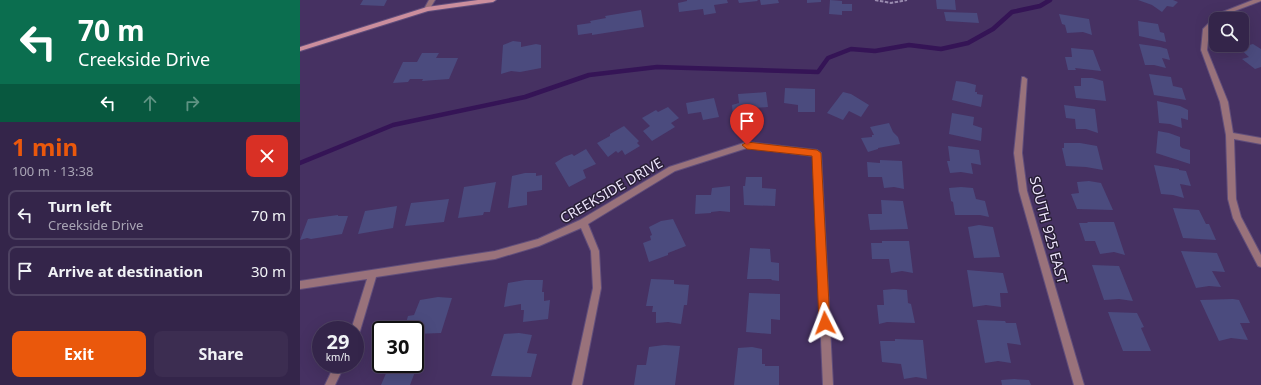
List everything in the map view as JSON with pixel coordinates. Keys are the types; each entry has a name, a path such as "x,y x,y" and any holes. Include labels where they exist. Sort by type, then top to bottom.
{"street":[{"path":"426,9 432,0"},
{"path":"300,49 426,9 493,0"},
{"path":"1230,12 1259,0"},
{"path":"1209,26 1206,29 1204,50 1224,102 1230,135 1232,199 1237,218 1261,263"},
{"name":"SOUTH 925 EAST","path":"1024,79 1018,153 1023,191 1079,385"},
{"path":"1230,135 1261,140"},
{"name":"CREEKSIDE DRIVE","path":"300,285 496,255 539,242 583,224 672,170 747,145 817,153 828,385"},
{"path":"577,385 597,288 595,251 583,224"},
{"path":"358,321 373,274"},
{"path":"330,385 336,373"}],"path":[{"path":"875,0 883,3 893,3 907,0"}],"building":[{"path":"363,0 387,0 384,6 360,5"},
{"path":"687,0 727,0 728,3 714,5 716,13 704,15 703,9 679,12 678,3"},
{"path":"738,0 757,0 758,1 739,3"},
{"path":"760,0 778,0 779,3 761,5"},
{"path":"807,0 821,0 821,2 807,3"},
{"path":"830,0 842,1 842,4 852,4 852,11 842,11 842,15 829,14"},
{"path":"936,0 955,0 956,10 937,9"},
{"path":"1138,0 1173,0 1178,2 1173,7 1167,6 1162,12 1152,5"},
{"path":"641,10 644,27 592,35 592,33 578,35 577,25 591,23 590,21 606,18 605,16"},
{"path":"944,12 977,13 979,23 946,21"},
{"path":"1059,14 1089,19 1092,35 1083,32 1067,33 1065,25 1062,24"},
{"path":"1138,21 1158,24 1160,32 1164,33 1166,42 1139,36"},
{"path":"513,41 521,42 521,47 536,44 541,45 541,68 520,72 511,71 501,74 503,45"},
{"path":"1139,44 1167,49 1170,60 1162,58 1166,68 1154,65 1145,65"},
{"path":"1253,44 1261,49 1261,67 1255,69 1242,59 1249,57 1243,52 1249,52 1249,45"},
{"path":"1071,48 1093,50 1101,71 1075,68 1076,70 1068,70 1065,57 1072,57"},
{"path":"422,53 439,53 436,58 458,58 449,79 422,81 423,79 410,79 408,82 393,83 403,62 417,62"},
{"path":"1149,74 1171,77 1173,86 1182,88 1186,100 1154,95"},
{"path":"1081,78 1092,78 1103,81 1106,101 1076,98 1074,86 1081,86"},
{"path":"956,81 976,85 975,92 983,95 981,107 952,100"},
{"path":"785,88 815,89 815,112 798,112 798,105 784,103"},
{"path":"766,92 768,107 755,108 755,114 733,115 732,105 739,103 738,94"},
{"path":"843,92 851,94 869,105 861,117 849,111 843,120 827,113"},
{"path":"714,98 719,117 703,120 701,112 688,114 686,103"},
{"path":"1157,101 1180,106 1188,110 1188,120 1181,118 1182,128 1170,124 1159,123"},
{"path":"1064,105 1095,109 1098,133 1086,129 1076,129 1075,119 1066,118"},
{"path":"668,107 679,118 671,123 675,127 652,141 643,131 650,126 642,118 656,110 658,112"},
{"path":"952,113 974,117 973,125 982,128 981,141 949,134"},
{"path":"889,123 893,132 898,137 900,144 878,148 868,152 861,138 872,137 872,135 874,135 870,127"},
{"path":"624,126 639,141 637,143 640,146 625,155 622,150 618,153 616,151 608,157 597,143"},
{"path":"1158,131 1180,137 1180,146 1190,150 1190,164 1156,153"},
{"path":"1064,143 1080,143 1097,146 1103,170 1066,166 1062,148 1064,148"},
{"path":"948,146 979,150 981,165 971,163 973,174 961,172 950,173 947,161 950,161"},
{"path":"586,149 596,164 583,170 586,178 569,187 555,163 564,157 572,154 574,156"},
{"path":"880,160 902,161 904,189 894,187 884,188 882,177 868,177 867,162 880,163"},
{"path":"1154,165 1186,171 1191,186 1180,184 1184,198 1161,194"},
{"path":"525,173 536,173 536,176 542,175 542,190 527,192 527,205 508,208 512,176"},
{"path":"746,177 762,177 762,188 776,189 775,206 744,205 743,186 745,186"},
{"path":"1089,181 1101,183 1113,210 1077,209 1071,194 1079,193 1077,182"},
{"path":"496,182 490,212 484,212 483,215 458,218 464,187"},
{"path":"730,186 730,212 720,211 695,214 696,195 711,195 712,188"},
{"path":"949,188 973,188 976,199 985,201 989,217 980,215 955,215"},
{"path":"449,199 444,222 405,226 411,203"},
{"path":"881,200 903,201 908,229 870,230 868,214 882,214"},
{"path":"397,206 393,228 358,234 365,211"},
{"path":"1173,208 1199,210 1206,224 1209,224 1216,240 1183,238"},
{"path":"338,215 348,216 342,234 300,240 308,219"},
{"path":"673,219 686,246 649,262 643,243 651,240 650,236 652,235 649,227 661,221"},
{"path":"1114,222 1125,255 1114,252 1100,254 1095,241 1085,241 1079,223"},
{"path":"979,225 993,227 1000,257 974,258 968,227"},
{"path":"882,241 909,241 913,273 902,271 891,273 889,259 872,259 871,243 882,243"},
{"path":"750,248 770,249 771,262 779,263 779,281 771,280 772,279 747,279"},
{"path":"1181,251 1217,253 1225,272 1212,271 1221,287 1209,286 1196,288"},
{"path":"1092,265 1119,266 1133,301 1119,299 1104,300"},
{"path":"967,270 1003,273 1008,293 1000,293 1001,307 986,305 973,307"},
{"path":"651,279 674,280 674,284 689,285 687,305 684,305 681,324 668,322 656,323 656,312 652,312 653,306 646,306"},
{"path":"525,280 543,280 542,292 544,292 544,301 550,300 548,319 523,322 524,310 521,310 521,304 504,307 508,283"},
{"path":"883,290 907,290 908,303 911,304 915,323 887,322 879,324 877,305 884,305"},
{"path":"749,293 780,294 780,320 771,319 771,334 746,332"},
{"path":"438,297 452,298 441,333 424,334 424,321 407,321 408,316 414,315 420,300"},
{"path":"1200,300 1239,300 1250,323 1240,323 1248,340 1231,338 1219,341"},
{"path":"1108,312 1137,313 1144,327 1141,328 1151,351 1123,351"},
{"path":"977,320 1016,323 1021,345 1007,343 1011,363 998,361 985,363"},
{"path":"519,333 532,335 527,353 537,354 531,377 491,376 504,334"},
{"path":"895,339 923,340 927,379 916,377 904,379 901,364 882,362 880,341 895,341"},
{"path":"664,345 680,346 675,385 634,385 637,365 646,365 649,347"},
{"path":"752,347 762,349 762,364 765,364 765,366 779,366 779,385 734,385 738,348"},
{"path":"386,373 415,373 410,385 381,385"},
{"path":"1001,380 1029,380 1031,385 1002,385"}],"waterway":[{"path":"300,163 393,125 525,97 589,75 657,67 818,72 828,58 851,49 875,51 909,45 941,49 968,43 993,29 1012,12 1040,6 1050,0"}],"route":[{"path":"747,145 817,153 825,323"}]}
